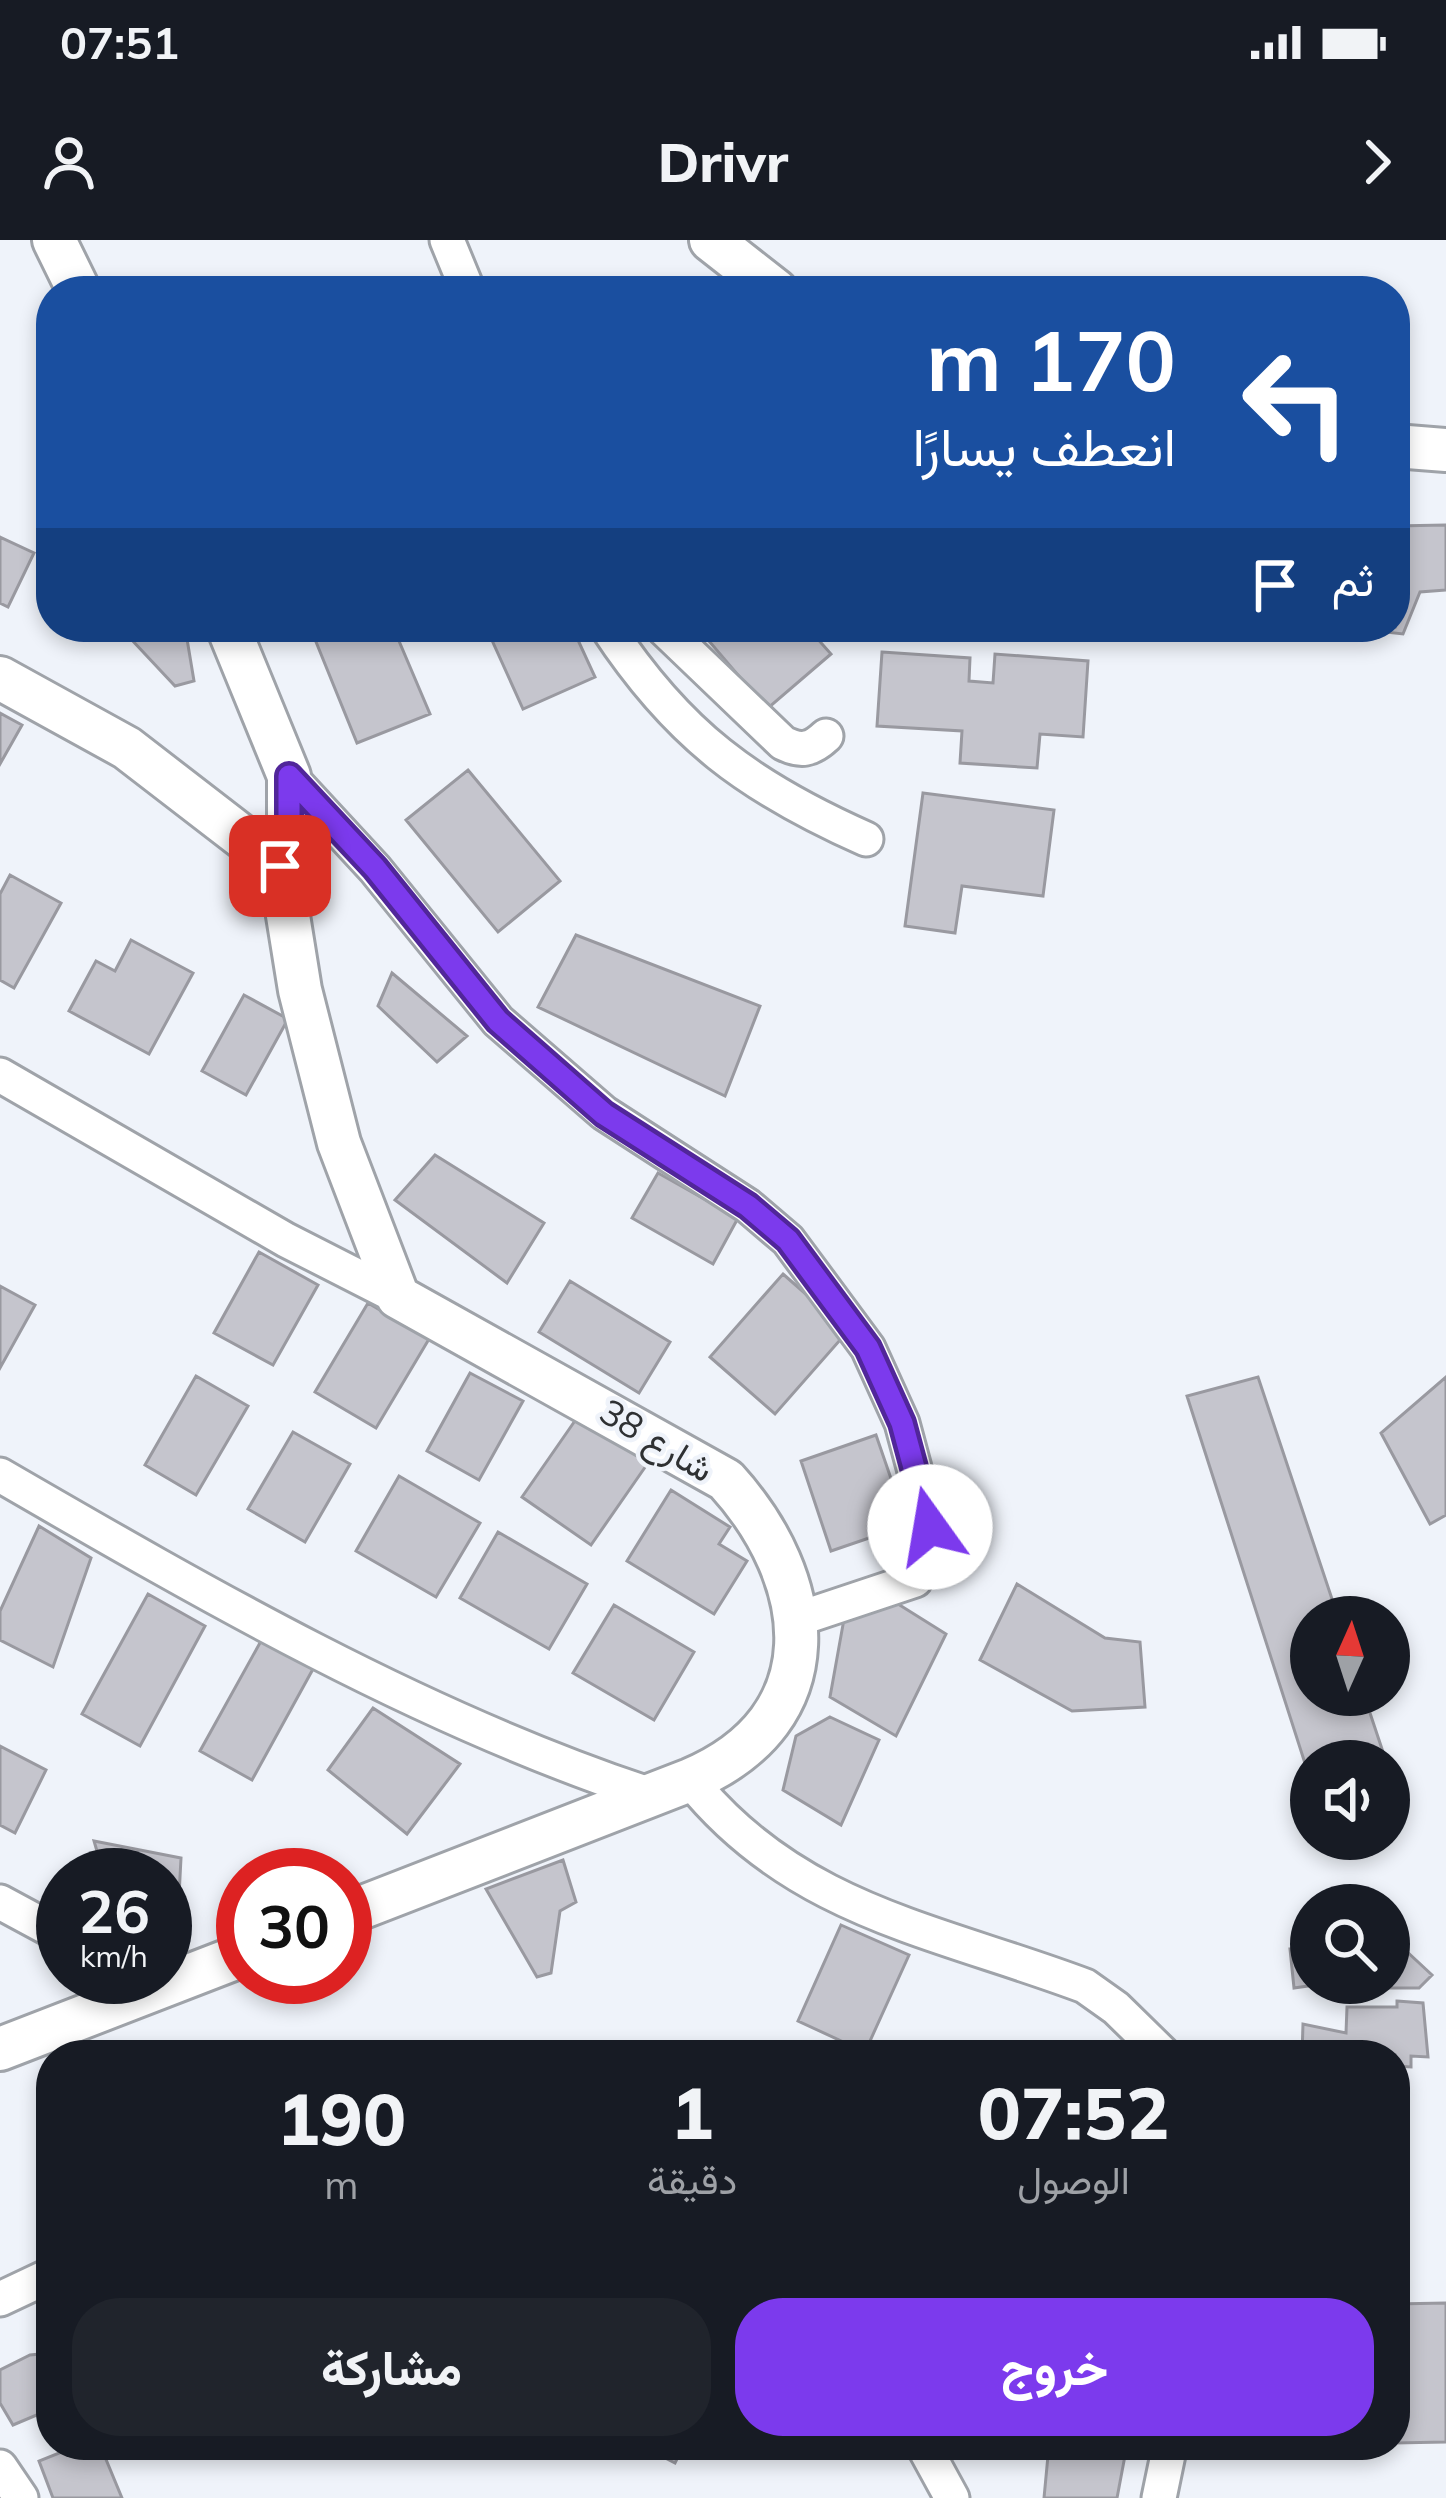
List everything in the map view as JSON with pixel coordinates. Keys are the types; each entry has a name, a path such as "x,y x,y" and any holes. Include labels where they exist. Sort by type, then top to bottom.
{"street":[{"path":"54,240 72,276"},
{"path":"447,240 462,276"},
{"path":"711,240 757,276"},
{"path":"1410,447 1446,450"},
{"path":"234,642 289,776 375,868 498,1021 604,1114 748,1206 788,1240 868,1348 902,1423 922,1489 929,1553 915,1580 795,1620"},
{"path":"617,642 646,686 709,751 783,802 866,839"},
{"path":"678,642 783,743 798,750 814,747 826,736"},
{"path":"0,678 127,748 280,866"},
{"path":"289,776 289,822 280,866 300,990 339,1143 398,1297"},
{"path":"0,1075 286,1240 398,1297"},
{"name":"شارع 38","path":"372,1903 645,1793 690,1780 741,1750 775,1714 788,1687 795,1620 781,1556 758,1515 726,1480 398,1297"},
{"path":"0,1475 153,1564 416,1700 538,1757 645,1793"},
{"path":"690,1780 727,1826 805,1882 854,1907 1084,1986 1116,2008 1149,2040"},
{"path":"0,1902 36,1921"},
{"path":"0,2049 103,2004"},
{"path":"0,2299 36,2282"},
{"path":"931,2460 952,2498"},
{"path":"1159,2498 1167,2460"},
{"path":"0,2467 21,2498"}],"building":[{"path":"1446,525 1446,590 1420,592 1410,617 1410,526"},
{"path":"0,537 34,553 8,607 0,603"},
{"path":"134,642 188,642 194,681 175,686"},
{"path":"316,642 399,642 430,714 357,743"},
{"path":"493,642 579,642 595,677 523,709"},
{"path":"710,642 820,642 831,654 767,709"},
{"path":"882,652 970,658 969,681 993,683 995,654 1088,661 1083,737 1040,734 1037,768 960,763 962,731 877,726"},
{"path":"0,713 22,725 0,764"},
{"path":"468,770 560,881 498,932 406,820"},
{"path":"923,793 1054,810 1043,896 962,886 955,933 905,926"},
{"path":"10,875 61,903 14,988 0,980 0,894"},
{"path":"576,935 760,1006 725,1096 538,1007"},
{"path":"131,940 193,973 149,1054 69,1011 96,961 115,971"},
{"path":"392,973 467,1036 437,1062 378,1006"},
{"path":"244,995 288,1019 246,1095 202,1071"},
{"path":"435,1155 544,1223 507,1283 395,1200"},
{"path":"658,1173 738,1218 713,1264 632,1218"},
{"path":"259,1252 318,1285 273,1365 214,1333"},
{"path":"783,1274 848,1331 775,1414 710,1357"},
{"path":"570,1281 670,1342 639,1393 539,1332"},
{"path":"0,1286 35,1305 0,1368"},
{"path":"368,1303 429,1339 376,1428 315,1392"},
{"path":"470,1373 523,1401 479,1480 427,1451"},
{"path":"196,1376 248,1406 196,1495 145,1465"},
{"path":"1258,1377 1331,1596 1290,1596 1290,1716 1371,1716 1379,1740 1298,1740 1187,1396"},
{"path":"1446,1377 1446,1515 1430,1524 1381,1433"},
{"path":"579,1415 648,1463 591,1545 522,1497"},
{"path":"293,1432 350,1464 305,1542 248,1509"},
{"path":"876,1435 907,1525 831,1551 801,1461"},
{"path":"399,1476 480,1523 436,1597 356,1551"},
{"path":"671,1490 730,1527 719,1544 747,1561 714,1614 627,1561"},
{"path":"39,1526 91,1558 53,1667 0,1640 0,1611"},
{"path":"498,1532 587,1584 549,1649 460,1598"},
{"path":"1017,1584 1105,1638 1140,1642 1145,1707 1072,1711 980,1660"},
{"path":"148,1594 205,1626 140,1746 82,1714"},
{"path":"890,1599 946,1634 896,1736 830,1697 844,1619"},
{"path":"614,1605 694,1652 654,1720 573,1673"},
{"path":"261,1641 313,1669 252,1780 200,1751"},
{"path":"373,1708 460,1764 407,1834 328,1770"},
{"path":"830,1717 879,1740 841,1825 783,1790 796,1736"},
{"path":"0,1746 46,1770 15,1833 0,1825"},
{"path":"94,1841 130,1848 96,1848"},
{"path":"563,1860 576,1902 560,1911 551,1973 537,1977 486,1889"},
{"path":"841,1925 909,1955 870,2040 839,2040 798,2021"},
{"path":"1410,1955 1432,1975 1419,1988 1410,1988"},
{"path":"1423,2003 1428,2057 1411,2056 1410,2067 1410,2040 1302,2040 1303,2024 1346,2033 1347,2007"},
{"path":"1446,2303 1446,2442 1410,2443 1410,2304"},
{"path":"36,2354 36,2415 13,2425 0,2403 0,2370"},
{"path":"106,2460 122,2498 53,2498 39,2461"},
{"path":"1048,2460 1124,2460 1117,2498 1044,2498"}],"route":[{"path":"280,866 289,822 289,776 375,868 498,1021 604,1114 674,1163 748,1206 788,1240 868,1348 902,1423 930,1527"}]}
